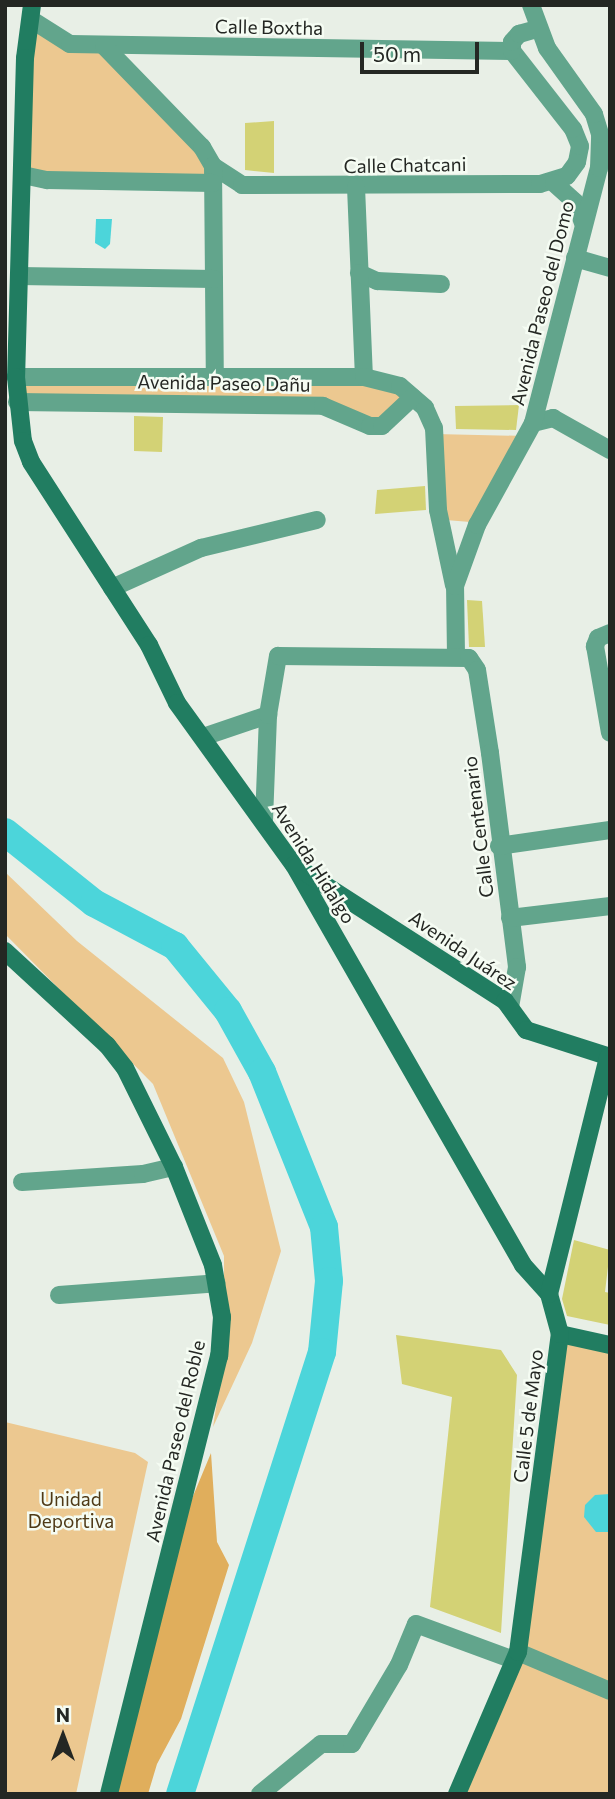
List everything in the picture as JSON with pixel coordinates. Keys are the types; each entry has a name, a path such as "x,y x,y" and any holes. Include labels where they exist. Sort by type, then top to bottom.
{"street":[{"name":"Avenida Paseo del Domo","path":"456,655 455,586 477,525 533,423 599,168 600,134 584,97 536,29 531,5"},
{"name":"Calle Boxtha","path":"32,13 70,44 512,51"},
{"name":"Avenida Hidalgo","path":"32,13 26,58 16,377 17,402 31,462 149,645 177,703 294,865 523,1265 549,1294"},
{"path":"536,29 519,34 512,42 512,51 573,129 580,146 577,162 560,179 575,202 583,223"},
{"path":"104,46 202,147 213,174 215,377"},
{"path":"23,175 47,180 213,174"},
{"name":"Calle Chatcani","path":"213,174 242,185 356,187 560,179"},
{"path":"356,187 364,377"},
{"path":"575,258 610,268"},
{"path":"359,273 377,281 441,284"},
{"path":"19,276 214,279"},
{"name":"Avenida Paseo Dañu","path":"16,377 364,377 400,386 413,397 434,428 438,510 455,586"},
{"name":"Avenida Paseo Dañu","path":"17,402 323,406 370,426 382,426 413,397"},
{"path":"533,423 553,418 570,424 610,450"},
{"path":"112,588 201,548 317,520"},
{"path":"604,636 595,646 610,733"},
{"path":"264,820 268,715 278,656 456,655"},
{"name":"Calle Centenario","path":"456,655 470,658 477,670 517,967 510,1007"},
{"path":"203,737 268,715"},
{"path":"499,846 610,830"},
{"name":"Avenida Juárez","path":"294,865 510,1007 526,1030 609,1058"},
{"path":"510,918 610,906"},
{"name":"Avenida Paseo del Roble","path":"5,951 107,1045 125,1068 174,1167 217,1283 222,1317 219,1356 109,1794"},
{"name":"Calle 5 de Mayo","path":"457,1794 516,1656 560,1335 549,1294 609,1058"},
{"path":"22,1182 143,1174 174,1167"},
{"path":"59,1295 217,1283"},
{"path":"560,1335 610,1345"},
{"path":"260,1794 321,1744 352,1744 399,1665 416,1624 516,1656 610,1691"}],"green space":[{"path":"32,20 70,44 104,46 202,147 213,183 23,175"},
{"path":"16,377 364,377 413,397 391,422 338,410 17,402"},
{"path":"435,434 525,436 470,522 446,520"},
{"path":"5,872 77,941 223,1058 244,1102 281,1251 252,1343 213,1427 224,1356 224,1256 153,1084 5,934"},
{"path":"560,1334 610,1345 610,1794 457,1794 518,1652"},
{"name":"Unidad Deportiva","path":"5,1422 135,1453 148,1462 76,1794 5,1794"}],"shaded area":[{"path":"211,1453 217,1542 229,1565 181,1719 157,1764 148,1794 116,1794 181,1525"}],"water":[{"path":"96,219 112,219 110,244 105,249 95,243"},
{"path":"610,1494 610,1532 596,1532 584,1517 585,1505 595,1495"}],"building":[{"path":"274,121 274,173 245,170 245,123"},
{"path":"519,405 516,430 456,429 455,406"},
{"path":"134,416 163,417 162,452 134,451"},
{"path":"425,486 426,510 375,514 377,490"},
{"path":"467,600 482,601 485,647 469,647"},
{"path":"574,1240 610,1250 605,1292 610,1293 610,1325 567,1316 562,1299"},
{"path":"396,1335 501,1350 517,1375 501,1633 430,1607 452,1397 402,1384"}],"waterway":[{"path":"5,832 94,903 175,946 228,1011 262,1072 324,1227 329,1281 322,1352 180,1794"}]}
